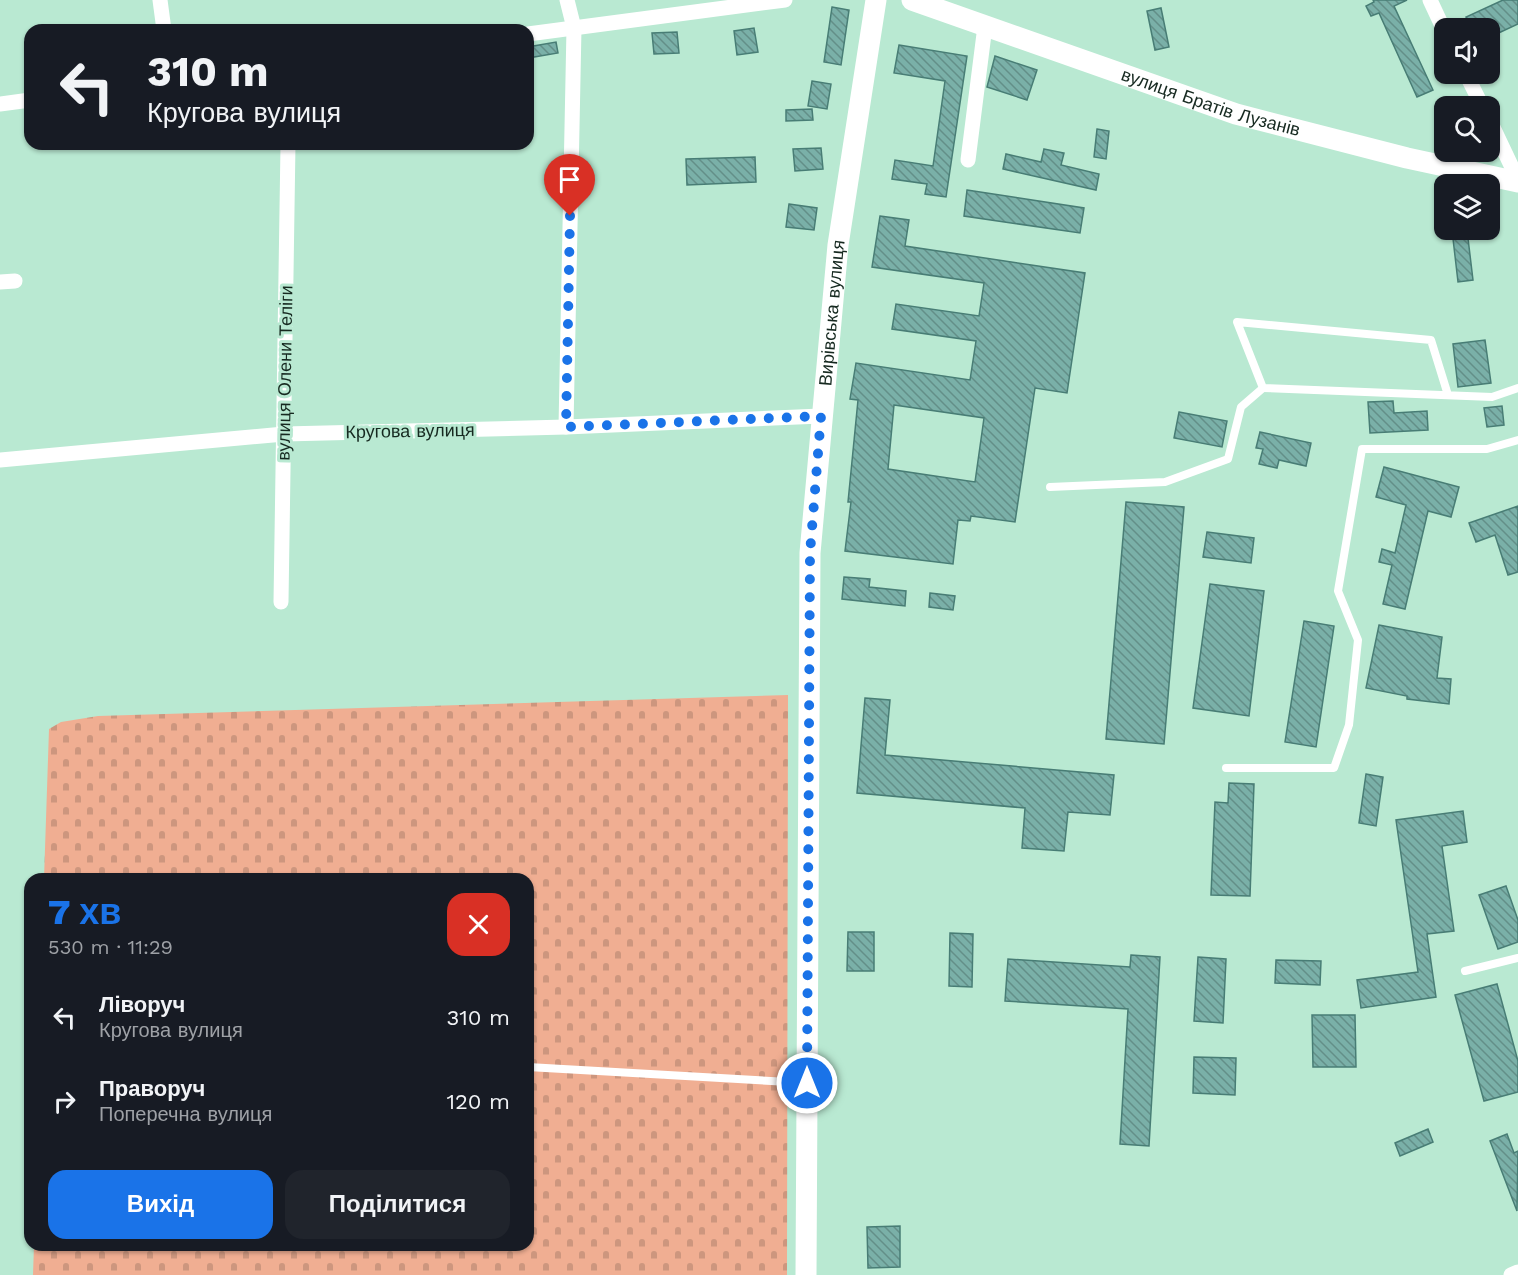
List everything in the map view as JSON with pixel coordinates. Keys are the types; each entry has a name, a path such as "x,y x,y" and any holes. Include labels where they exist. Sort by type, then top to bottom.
{"main road":[{"name":"Вирівська вулиця","path":"806,1275 810,553 838,245 876,0"},
{"name":"вулиця Братів Лузанів","path":"912,0 1236,114 1407,158 1518,181"}],"street":[{"path":"160,0 163,24"},
{"path":"566,427 574,28 567,0"},
{"path":"534,33 786,0"},
{"path":"1430,0 1438,18"},
{"path":"968,160 986,26"},
{"path":"0,104 24,101"},
{"path":"1500,143 1518,181"},
{"name":"вулиця Олени Теліги","path":"281,602 288,150"},
{"name":"Кругова вулиця","path":"0,460 284,434 566,427 821,416"},
{"path":"1511,1275 1518,1272"}],"lane":[{"path":"1263,387 1238,322 1431,340 1448,395"},
{"path":"1050,487 1165,482 1228,459 1241,407 1263,387 1492,397 1518,388"},
{"path":"1226,768 1334,768 1349,725 1358,640 1338,591 1362,449 1486,449 1518,440"},
{"path":"1465,971 1518,958"},
{"path":"534,1067 807,1083"}],"green space":[{"path":"788,695 787,1275 33,1275 34,1251 534,1251 534,873 44,873 49,729 61,722 98,716"}],"building":[{"path":"1373,0 1407,0 1394,6 1433,90 1417,97 1379,13 1371,16 1366,6 1374,2"},
{"path":"1503,0 1518,0 1518,24 1500,32 1500,18 1466,17"},
{"path":"832,7 849,10 841,65 824,62"},
{"path":"1161,8 1169,47 1155,50 1147,11"},
{"path":"754,28 758,52 737,55 734,31"},
{"path":"677,32 679,53 654,54 652,33"},
{"path":"556,42 558,53 534,57 534,46"},
{"path":"899,45 967,56 946,197 925,194 927,184 892,179 895,160 933,166 945,81 894,73"},
{"path":"995,56 1037,70 1027,100 987,87"},
{"path":"812,81 831,84 827,109 808,106"},
{"path":"812,109 813,120 786,121 786,110"},
{"path":"1097,129 1109,131 1106,159 1094,157"},
{"path":"821,148 823,169 795,171 793,149"},
{"path":"1044,149 1064,153 1061,165 1099,174 1096,190 1003,169 1006,154 1041,162"},
{"path":"755,157 756,182 687,185 686,159"},
{"path":"967,190 1084,208 1080,233 964,216"},
{"path":"789,204 817,208 814,230 786,227"},
{"path":"880,216 909,220 905,246 1085,273 1067,393 1035,388 1015,522 971,516 970,521 958,520 953,564 845,551 858,400 850,399 856,363 970,380 976,341 892,329 896,304 979,316 984,283 872,267","holes":["894,405 984,418 975,482 888,469"]},
{"path":"1453,240 1468,240 1473,280 1458,282"},
{"path":"1485,340 1491,383 1458,387 1453,344"},
{"path":"1393,401 1394,413 1427,411 1428,430 1370,433 1368,402"},
{"path":"1502,406 1504,425 1487,427 1484,408"},
{"path":"1179,412 1227,421 1222,447 1174,438"},
{"path":"1260,432 1311,443 1306,466 1279,460 1277,468 1259,464 1263,449 1256,448"},
{"path":"1384,467 1459,487 1451,517 1428,511 1405,609 1383,604 1392,565 1379,562 1382,549 1395,553 1406,505 1376,497"},
{"path":"1126,502 1184,507 1164,744 1106,739"},
{"path":"1518,506 1518,572 1508,575 1495,535 1476,542 1469,523"},
{"path":"1207,532 1254,538 1251,563 1203,557"},
{"path":"844,577 870,579 869,587 906,591 905,606 842,599"},
{"path":"1210,584 1264,591 1249,716 1193,708"},
{"path":"930,593 955,596 953,610 929,607"},
{"path":"1304,621 1334,626 1316,747 1285,742"},
{"path":"1379,625 1442,637 1437,678 1451,679 1449,704 1407,699 1407,696 1366,688"},
{"path":"865,698 890,700 885,755 1114,775 1110,815 1068,812 1064,851 1022,848 1025,808 857,793"},
{"path":"1366,774 1383,777 1376,826 1359,823"},
{"path":"1229,783 1254,784 1250,896 1211,895 1215,802 1228,803"},
{"path":"1463,811 1467,842 1442,846 1454,931 1427,934 1436,997 1361,1008 1357,980 1418,972 1396,820"},
{"path":"1506,886 1518,920 1518,942 1498,949 1479,895"},
{"path":"848,932 874,932 874,971 847,971"},
{"path":"950,933 973,934 972,987 949,986"},
{"path":"1131,955 1160,957 1149,1146 1120,1144 1128,1009 1005,1001 1008,959 1130,967"},
{"path":"1198,957 1226,959 1223,1023 1194,1021"},
{"path":"1276,960 1321,961 1320,985 1275,983"},
{"path":"1497,984 1518,1061 1518,1092 1484,1101 1455,995"},
{"path":"1312,1015 1355,1015 1356,1067 1313,1067"},
{"path":"1194,1057 1236,1058 1235,1095 1193,1093"},
{"path":"1428,1129 1433,1142 1400,1156 1395,1143"},
{"path":"1507,1134 1514,1153 1518,1151 1517,1211 1490,1141"},
{"path":"900,1226 900,1267 868,1268 867,1227"}],"route":[{"path":"570,216 566,427 821,416 810,553 807,1083"}]}
